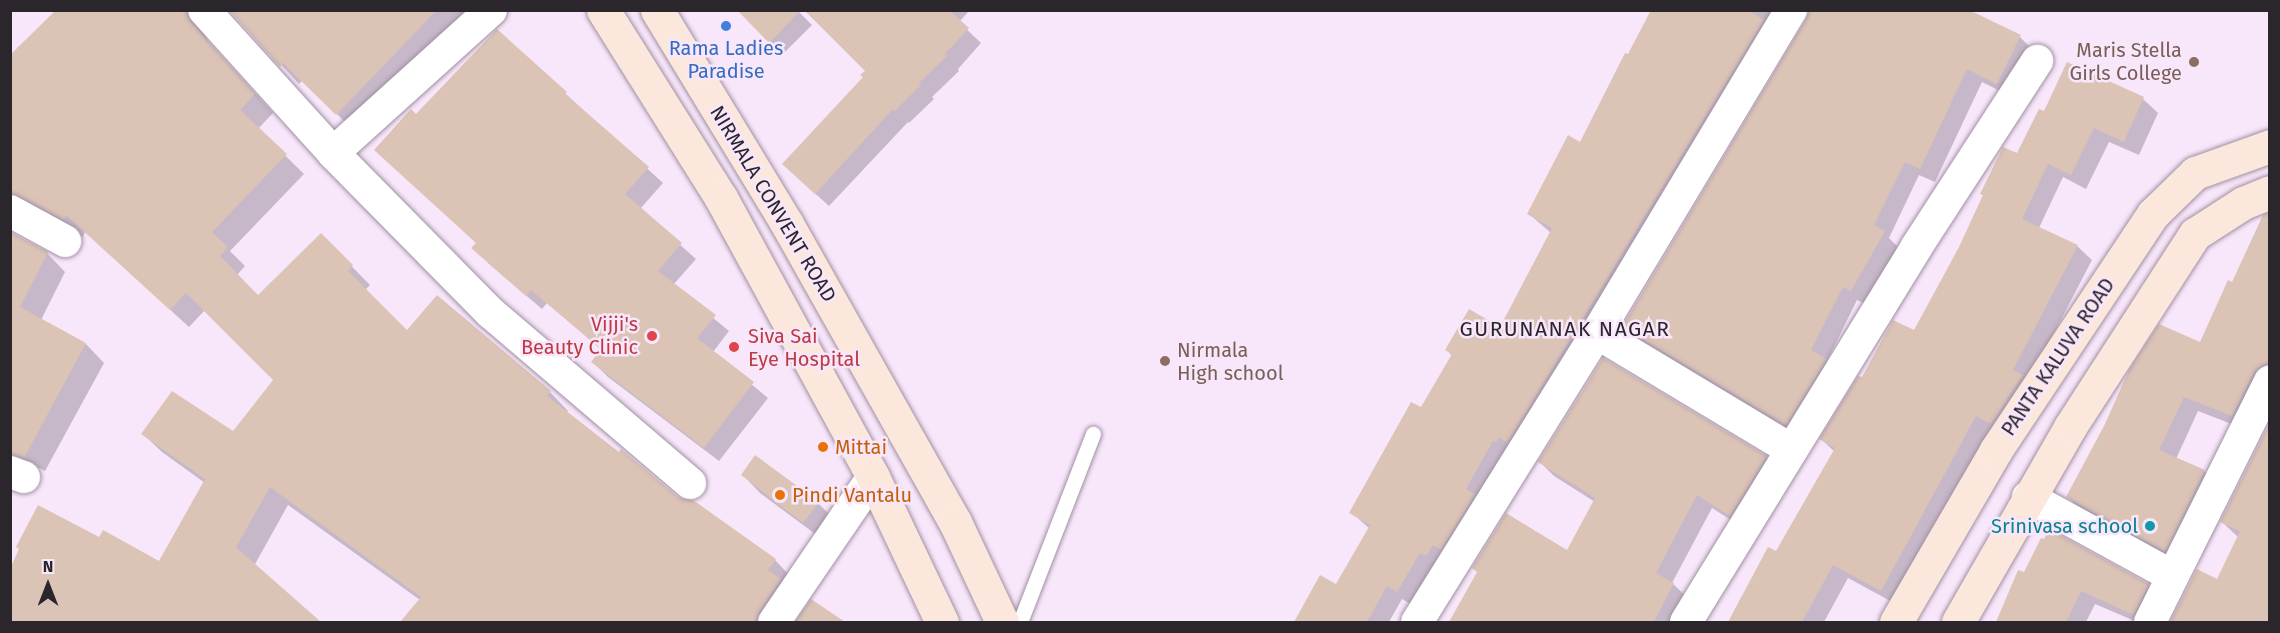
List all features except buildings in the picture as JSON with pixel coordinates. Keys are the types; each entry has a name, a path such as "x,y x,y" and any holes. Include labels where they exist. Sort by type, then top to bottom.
{"street":[{"path":"204,10 333,153 491,313 690,483"},
{"path":"333,153 491,10"},
{"path":"603,10 721,198 873,477 942,622"},
{"name":"NIRMALA CONVENT ROAD","path":"657,10 787,224 955,522 1002,622"},
{"path":"1417,622 1597,333 1791,10"},
{"path":"1686,622 1917,246 2037,61"},
{"name":"PANTA KALUVA ROAD","path":"1896,622 1996,450 2153,214 2195,173 2270,146"},
{"path":"1958,622 2028,497 2195,234 2243,203 2270,192"},
{"path":"10,211 65,241"},
{"path":"1597,333 1792,450"},
{"path":"2150,622 2270,381"},
{"path":"774,622 873,477"},
{"path":"2028,497 2172,576"}],"lane":[{"path":"1020,622 1094,434"}],"place":[{"name":"Rama Ladies Paradise","path":"726,26"},
{"name":"Maris Stella Girls College","path":"2194,62"},
{"name":"Vijji's Beauty Clinic","path":"652,336"},
{"name":"Siva Sai Eye Hospital","path":"734,347"},
{"name":"Nirmala High school","path":"1165,361"},
{"name":"Mittai","path":"823,447"},
{"name":"Pindi Vantalu","path":"780,495"},
{"name":"Srinivasa school","path":"2150,526"}],"district":[{"name":"GURUNANAK NAGAR","path":"1565,329"}]}
